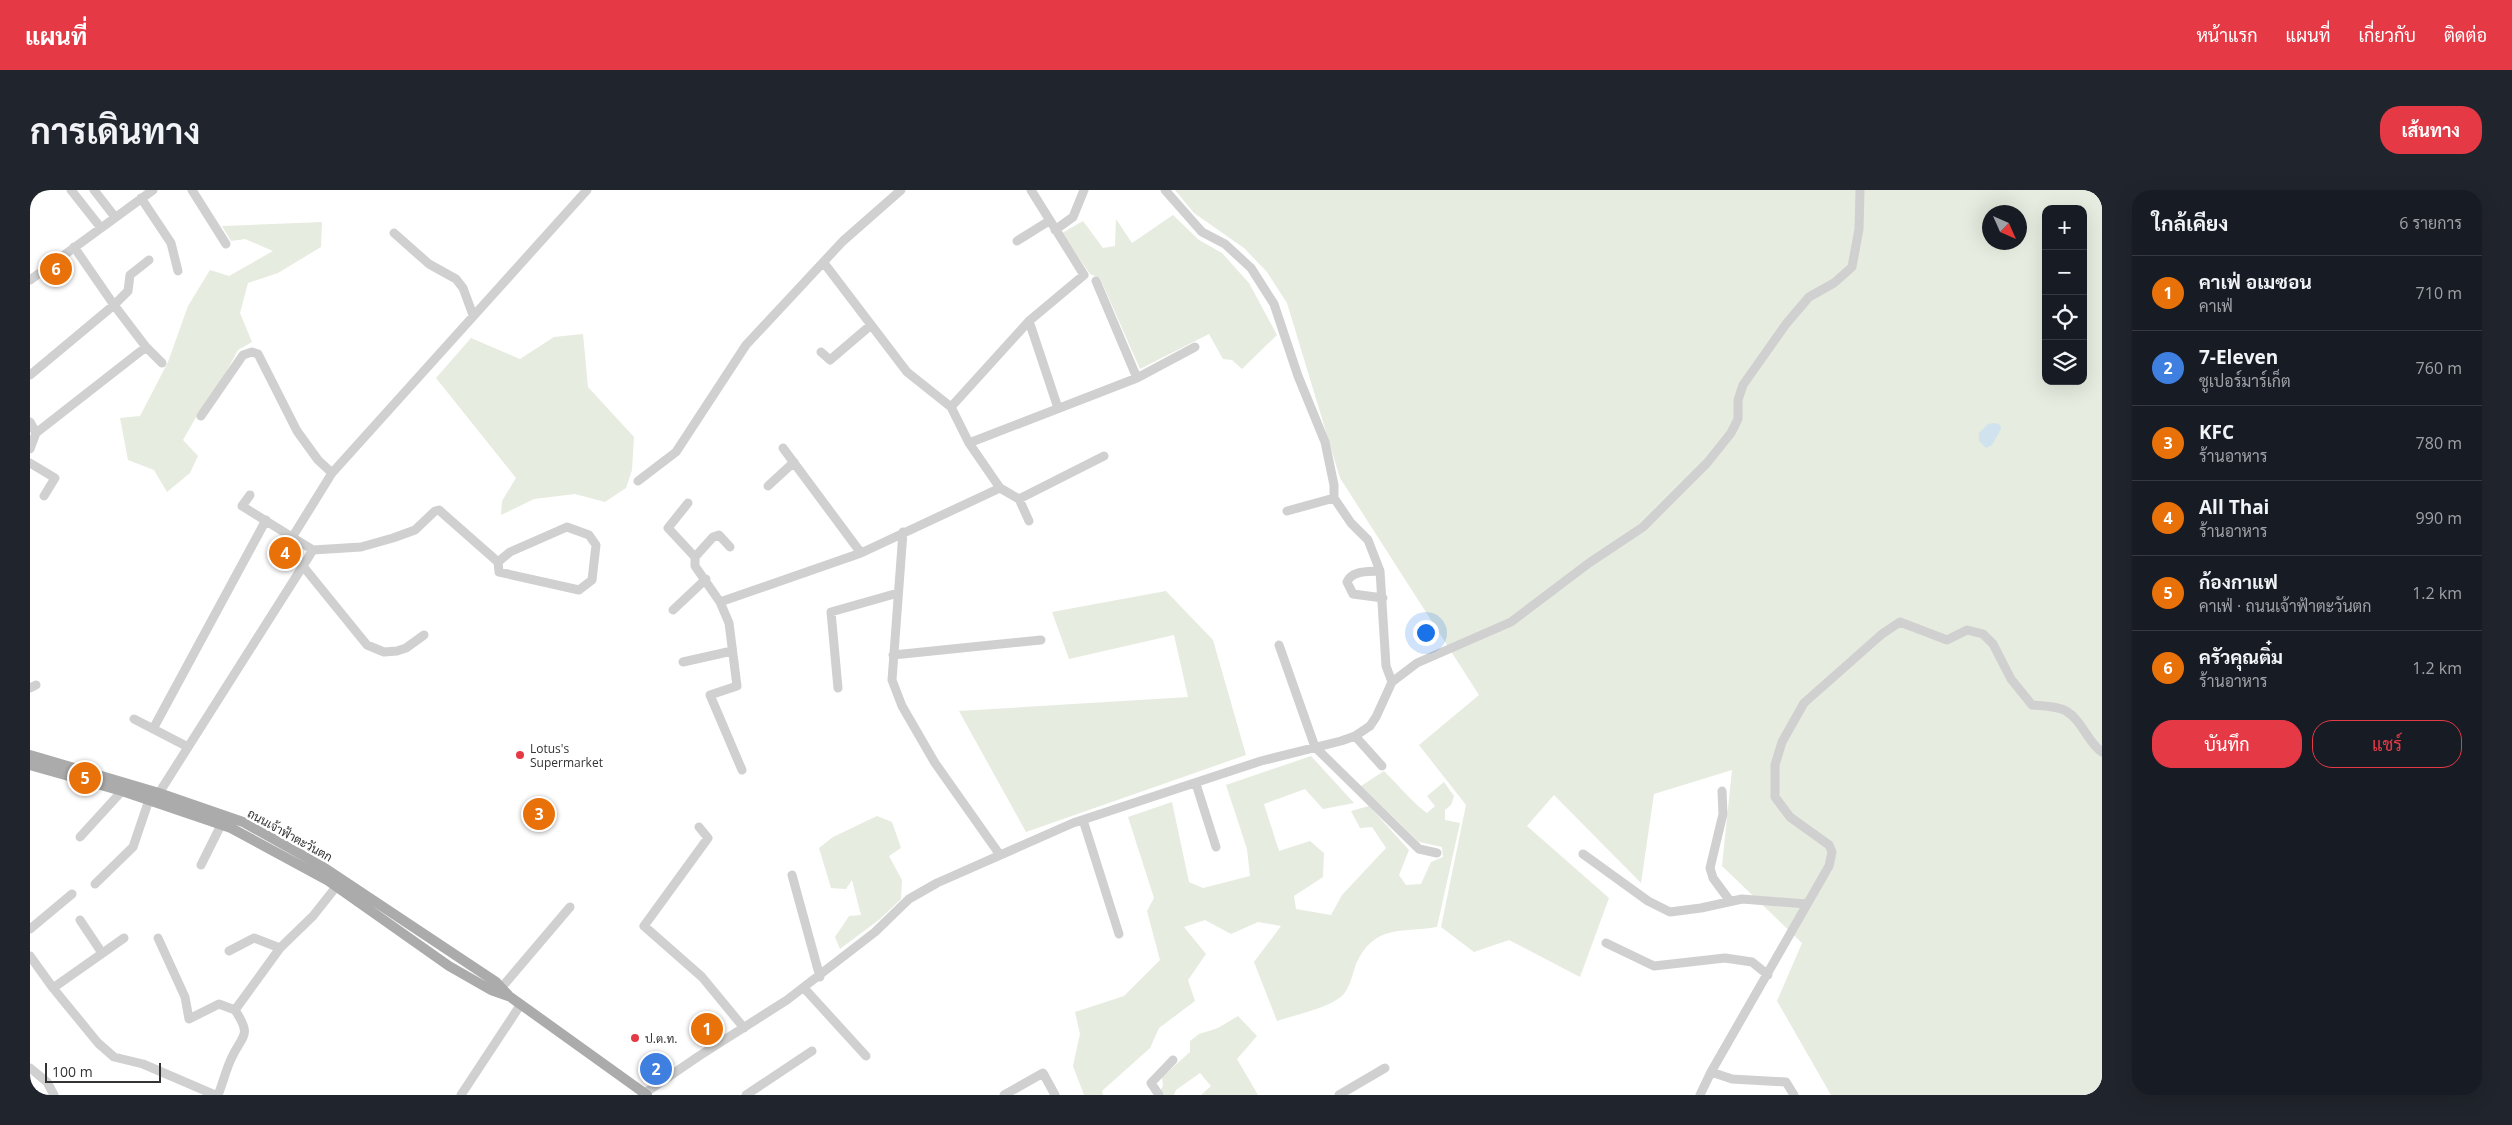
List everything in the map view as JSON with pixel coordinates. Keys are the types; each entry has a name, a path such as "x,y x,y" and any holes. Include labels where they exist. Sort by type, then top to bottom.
{"main road":[{"name":"ถนนเจ้าฟ้าตะวันตก","path":"30,755 159,794 243,822 320,864 502,987 509,996"},
{"name":"ถนนเจ้าฟ้าตะวันตก","path":"30,765 122,791 221,824 336,887 449,966 491,990 509,996 644,1094"}],"street":[{"path":"70,190 101,228"},
{"path":"94,190 115,217"},
{"path":"30,280 153,190"},
{"path":"192,190 226,244"},
{"path":"293,536 332,473 587,190"},
{"path":"638,481 676,452 746,345 843,241 900,190"},
{"path":"951,407 1029,321 1084,275 1031,190"},
{"path":"1055,230 1074,217 1084,190"},
{"path":"1165,190 1202,232 1225,244 1251,268 1274,304 1298,376 1326,442 1334,485 1334,498 1351,523 1368,540 1380,571 1386,666 1392,682"},
{"path":"644,1094 820,977 875,932 909,899 937,883 1083,820 1261,761 1355,736 1370,726 1392,682 1417,663 1511,622 1589,563 1643,527 1707,463 1731,433 1738,419 1738,400 1743,386 1786,324 1809,297 1834,283 1852,267 1859,229 1860,190"},
{"path":"141,198 171,243 178,271"},
{"path":"1017,241 1049,221"},
{"path":"394,233 429,264 456,279 463,288 473,315"},
{"path":"74,247 114,305 146,347 162,363"},
{"path":"30,375 114,305 128,291 130,275 149,260"},
{"path":"824,263 907,372 951,407 969,443 1000,488 1019,499 1030,522"},
{"path":"1096,281 1137,378"},
{"path":"1029,321 1058,408"},
{"path":"821,352 830,360 871,325"},
{"path":"30,449 36,433 146,347"},
{"path":"969,443 1137,378 1195,347"},
{"path":"201,416 230,377 240,358 247,353 258,354 296,431 318,460 332,473"},
{"path":"30,422 36,433"},
{"path":"783,448 861,553"},
{"path":"1019,499 1104,456"},
{"path":"30,462 56,478 44,496"},
{"path":"768,486 794,462"},
{"path":"720,602 861,553 902,532 1000,488"},
{"path":"250,495 242,506 313,550 361,547 393,538 415,530 435,511 439,510 498,562 499,572 579,590 592,580 596,545 589,535 567,527 510,552 498,562"},
{"path":"1288,511 1334,498"},
{"path":"688,503 668,528 694,557 696,566 720,602 729,623 737,686 710,695 742,770"},
{"path":"153,729 266,520"},
{"path":"902,532 892,680 902,706 935,763 1000,855"},
{"path":"694,557 713,537 719,535 730,547"},
{"path":"159,794 313,550"},
{"path":"302,565 367,645 384,652 397,651 406,648 424,635"},
{"path":"1380,571 1354,574 1349,576 1346,582 1353,594 1383,598"},
{"path":"673,610 706,579"},
{"path":"838,688 831,612 898,593"},
{"path":"1700,1095 1711,1072 1829,866 1832,852 1829,844 1790,817 1775,797 1774,765 1782,742 1804,703 1882,634 1900,622 1946,640 1967,630 1983,634 1993,644 2011,678 2032,705 2066,710 2082,726 2096,748 2102,752"},
{"path":"893,655 1041,640"},
{"path":"1279,645 1315,747 1419,849 1437,853"},
{"path":"683,662 732,651"},
{"path":"134,719 188,748"},
{"path":"1355,736 1382,766"},
{"path":"1196,784 1216,847"},
{"path":"80,837 122,791"},
{"path":"1722,791 1723,814 1710,868 1713,878 1730,901"},
{"path":"94,884 133,847 149,800"},
{"path":"1083,820 1119,934"},
{"path":"202,865 221,824"},
{"path":"699,827 708,838 644,926 702,976 744,1028"},
{"path":"1583,854 1648,902 1670,912 1701,908 1742,899 1807,904"},
{"path":"792,874 820,977"},
{"path":"235,1010 280,948 313,916 336,887"},
{"path":"30,929 72,894"},
{"path":"502,987 570,907"},
{"path":"80,920 102,953"},
{"path":"53,988 124,938"},
{"path":"30,956 53,988 98,1043 114,1057 143,1064 216,1095 232,1056 244,1040 244,1025 235,1010 219,1004 189,1019 186,997 158,938"},
{"path":"229,951 254,938 280,948"},
{"path":"1606,944 1654,966 1725,958 1752,962 1768,975"},
{"path":"804,988 866,1056"},
{"path":"460,1095 521,1004"},
{"path":"746,1095 812,1051"},
{"path":"1159,1095 1151,1083 1173,1060"},
{"path":"1339,1095 1385,1068"},
{"path":"31,1071 47,1082 54,1095"},
{"path":"1004,1095 1043,1072 1054,1095"},
{"path":"1711,1072 1732,1078 1786,1082 1794,1095"}],"shaded area":[{"path":"1175,190 2102,190 2102,1095 1831,1095 1777,1001 1802,943 1722,866 1732,770 1654,794 1641,883 1554,795 1527,826 1609,898 1580,977 1509,940 1474,952 1441,927 1466,805 1419,745 1479,695 1340,478 1287,303 1267,272 1244,248 1194,213"},
{"path":"1173,215 1199,240 1222,253 1249,283 1277,335 1242,369 1232,360 1223,359 1209,334 1140,369 1100,278 1090,274 1062,233 1083,221 1103,248 1115,246 1116,219 1132,243"},
{"path":"322,222 321,247 278,273 248,283 240,313 252,342 238,350 217,389 195,419 183,440 198,456 190,473 167,492 154,470 128,460 120,418 140,416 168,362 188,306 210,270 229,276 273,251 245,239 231,241 222,226"},
{"path":"583,334 588,387 634,437 632,470 626,488 605,502 575,494 534,499 501,515 502,501 516,478 436,378 471,338 520,359 554,337"},
{"path":"1166,591 1213,640 1246,755 1026,832 959,711 1188,697 1174,635 1069,659 1052,612"},
{"path":"1311,756 1354,803 1323,809 1305,789 1264,804 1279,851 1310,841 1324,853 1323,877 1294,896 1296,909 1331,915 1342,895 1386,848 1372,827 1360,828 1351,811 1369,806 1409,850 1399,875 1406,885 1421,884 1431,862 1443,857 1442,847 1419,842 1361,786 1384,771 1427,813 1435,806 1427,796 1444,782 1454,796 1451,805 1445,810 1445,820 1460,823 1437,927 1400,931 1380,936 1363,951 1356,964 1349,986 1342,996 1320,1008 1277,1021 1254,962 1281,926 1258,922 1231,934 1205,920 1184,927 1206,954 1188,980 1195,1001 1159,1028 1150,1048 1102,1091 1103,1095 1084,1095 1073,1066 1080,1034 1075,1012 1124,996 1160,960 1147,911 1154,898 1128,817 1172,802 1189,882 1203,888 1250,876 1247,849 1226,785"},
{"path":"877,816 892,822 901,848 889,856 902,880 901,899 880,919 840,949 835,937 849,916 861,915 852,880 846,889 831,888 819,848 833,837"},
{"path":"1238,1016 1257,1036 1237,1059 1258,1095 1201,1095 1211,1086 1200,1073 1176,1090 1174,1095 1164,1095 1159,1092 1163,1086 1162,1077 1190,1052 1190,1041 1199,1034 1218,1028"}],"water":[{"path":"1995,423 2000,425 2001,429 1992,445 1986,448 1979,441 1979,433 1988,424"}],"place":[{"name":"ครัวคุณติ๋ม","path":"56,269"},
{"name":"All Thai","path":"285,553"},
{"name":"Lotus's Supermarket","path":"520,755"},
{"name":"ก้องกาแฟ","path":"85,778"},
{"name":"KFC","path":"539,814"},
{"name":"คาเฟ่ อเมซอน","path":"707,1029"},
{"name":"ป.ต.ท.","path":"635,1038"},
{"name":"7-Eleven","path":"656,1069"}]}
